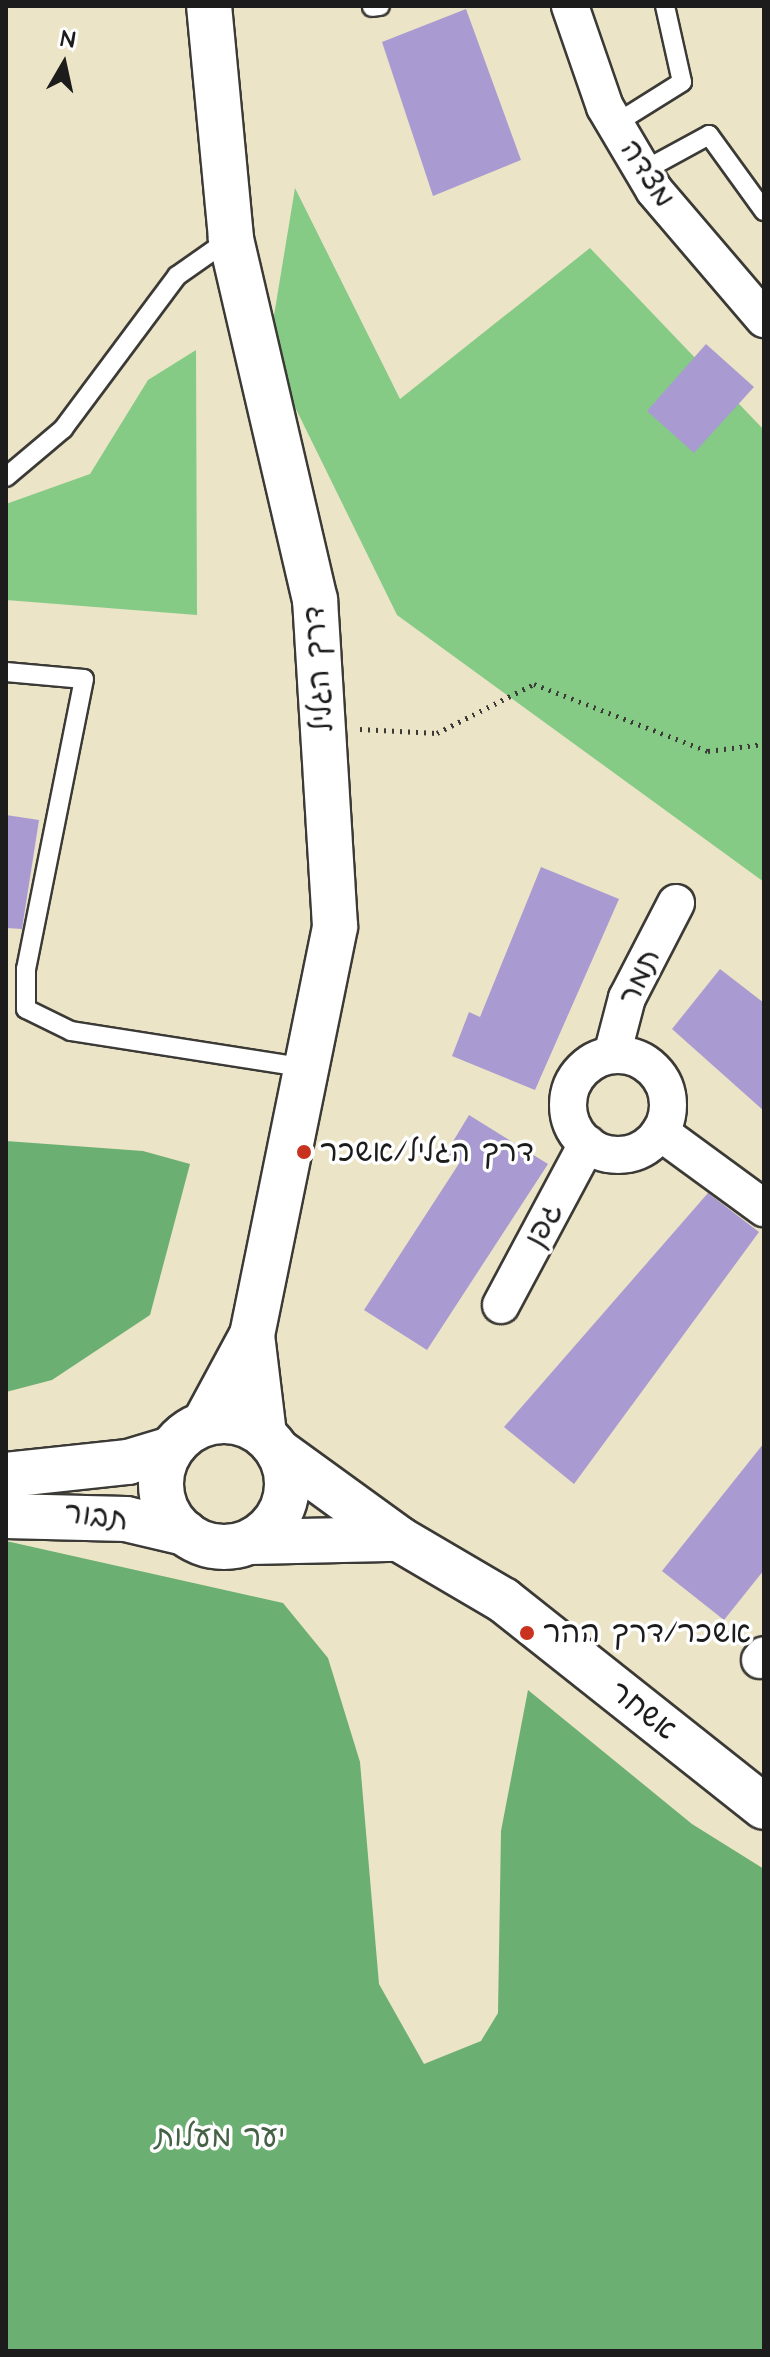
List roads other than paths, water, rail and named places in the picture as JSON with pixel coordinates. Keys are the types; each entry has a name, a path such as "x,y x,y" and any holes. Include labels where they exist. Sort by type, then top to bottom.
{"street":[{"name":"דרך הגליל","path":"209,6 231,238 315,600 335,926 302,1067 252,1335 271,1443"},
{"name":"מצדה","path":"570,6 615,124 643,171 764,319"},
{"name":"תמר","path":"612,1055 627,998 676,903"},
{"path":"612,1055 648,1065 660,1079 667,1115 660,1132 626,1154 587,1144 571,1124 571,1085 588,1065 612,1055"},
{"path":"660,1132 764,1208"},
{"name":"גפן","path":"501,1305 587,1144"},
{"name":"דרך הגליל","path":"187,1437 252,1335"},
{"path":"250,1542 284,1505 286,1471 271,1443 244,1424 187,1437 161,1485 172,1520 185,1533 216,1546 250,1542 399,1539"},
{"name":"תבור","path":"6,1475 128,1462 187,1437"},
{"name":"אשחר","path":"271,1443 399,1539 503,1600 764,1807"},
{"name":"תבור","path":"6,1516 126,1519 185,1533"}],"lane":[{"path":"372,7 380,6"},
{"path":"615,124 682,82 665,6"},
{"path":"643,171 709,135 764,211"},
{"path":"6,477 63,429 177,276 231,238"},
{"path":"6,672 84,679 26,969 26,1009 71,1031 302,1067"}],"place":[{"name":"דרך הגליל/אשכר","path":"304,1152"},
{"name":"אשכר/דרך ההר","path":"527,1633"}],"park label":[{"name":"יער מעלות","path":"220,2137"}]}
